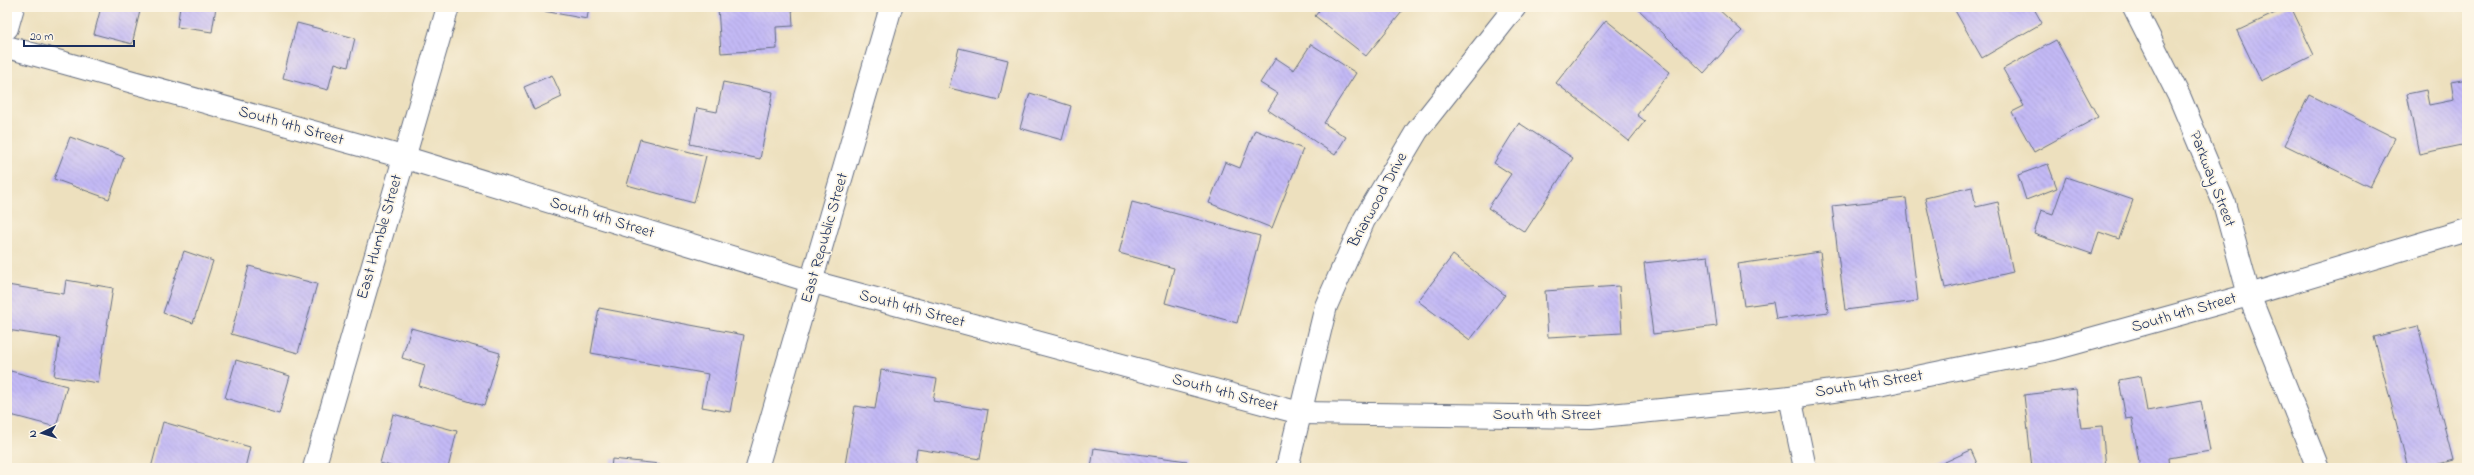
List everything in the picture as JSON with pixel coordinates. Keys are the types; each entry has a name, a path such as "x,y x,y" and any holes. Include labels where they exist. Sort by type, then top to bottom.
{"street":[{"path":"7,28 13,7"},
{"name":"East Humble Street","path":"314,468 403,157 448,7"},
{"name":"East Republic Street","path":"757,468 813,282 891,7"},
{"name":"Briarwood Drive","path":"1287,468 1326,306 1364,220 1417,131 1515,7"},
{"name":"Parkway Street","path":"2134,7 2180,98 2224,203 2249,295 2318,468"},
{"name":"South 4th Street","path":"7,47 403,157 813,282 1300,413 1591,417 1790,396 1883,384 2054,350 2249,295 2467,230"},
{"path":"1790,396 1805,468"}],"building":[{"path":"101,7 141,7 132,44 94,34"},
{"path":"180,7 216,7 212,32 177,27"},
{"path":"538,7 589,7 587,19 538,10"},
{"path":"718,7 792,7 793,26 776,27 777,49 721,53"},
{"path":"1322,7 1406,7 1366,56 1315,16"},
{"path":"1636,7 1716,7 1742,31 1704,73"},
{"path":"1953,7 2033,7 2042,23 1982,58"},
{"path":"2288,7 2291,7 2314,55 2261,81 2237,31"},
{"path":"1606,20 1670,72 1637,115 1645,121 1629,141 1556,83"},
{"path":"297,23 355,38 348,67 335,63 328,90 283,78"},
{"path":"2056,40 2098,117 2034,152 2012,112 2024,106 2003,69"},
{"path":"1311,44 1356,73 1324,123 1346,137 1335,155 1268,110 1278,94 1260,83 1276,58 1294,70"},
{"path":"959,48 1008,60 999,100 949,88"},
{"path":"552,75 562,97 534,110 524,87"},
{"path":"2467,79 2467,144 2419,154 2407,94 2426,90 2429,105 2454,100 2451,82"},
{"path":"723,82 773,92 760,159 690,144 697,108 717,112"},
{"path":"1030,93 1071,106 1062,140 1020,128"},
{"path":"2309,95 2395,138 2370,187 2285,145"},
{"path":"1519,123 1573,158 1525,232 1488,208 1511,174 1494,163"},
{"path":"1255,130 1303,149 1272,228 1209,203 1225,162 1240,168"},
{"path":"70,137 124,157 109,199 54,179"},
{"path":"640,139 706,156 694,203 627,185"},
{"path":"2048,164 2057,188 2026,200 2018,175"},
{"path":"2066,177 2133,200 2119,239 2099,232 2092,254 2034,234 2041,210 2053,214"},
{"path":"1972,187 1976,207 1998,202 2013,272 1945,288 1925,198"},
{"path":"1906,198 1918,301 1845,310 1832,206"},
{"path":"1132,202 1260,236 1237,323 1165,303 1174,268 1119,253"},
{"path":"184,251 213,261 193,323 163,313"},
{"path":"1820,252 1828,312 1776,319 1773,302 1744,306 1738,264"},
{"path":"1453,255 1505,295 1470,340 1418,301"},
{"path":"1708,256 1717,326 1653,334 1644,263"},
{"path":"249,266 317,284 298,353 231,334"},
{"path":"66,280 113,288 98,383 54,376 60,338 7,330 7,285 64,294"},
{"path":"1619,286 1622,333 1548,337 1545,291"},
{"path":"599,308 744,335 730,412 702,407 708,374 591,353"},
{"path":"2418,326 2453,460 2425,468 2408,468 2374,337"},
{"path":"411,328 500,353 484,406 419,386 425,365 402,358"},
{"path":"236,360 290,376 279,414 225,398"},
{"path":"7,370 67,386 56,427 7,414"},
{"path":"881,370 937,379 933,401 988,410 980,459 917,449 914,468 864,468 845,465 855,406 875,409"},
{"path":"2141,376 2147,411 2201,401 2210,451 2169,458 2170,468 2140,468 2132,418 2126,419 2119,380"},
{"path":"2076,389 2081,428 2102,426 2106,468 2032,468 2024,395"},
{"path":"393,414 457,431 448,468 397,468 380,463"},
{"path":"163,422 250,447 245,468 214,466 151,468"},
{"path":"1094,448 1187,461 1186,468 1091,468"},
{"path":"1971,450 1979,468 1932,468"},
{"path":"612,459 660,464 660,468 611,468"}]}
